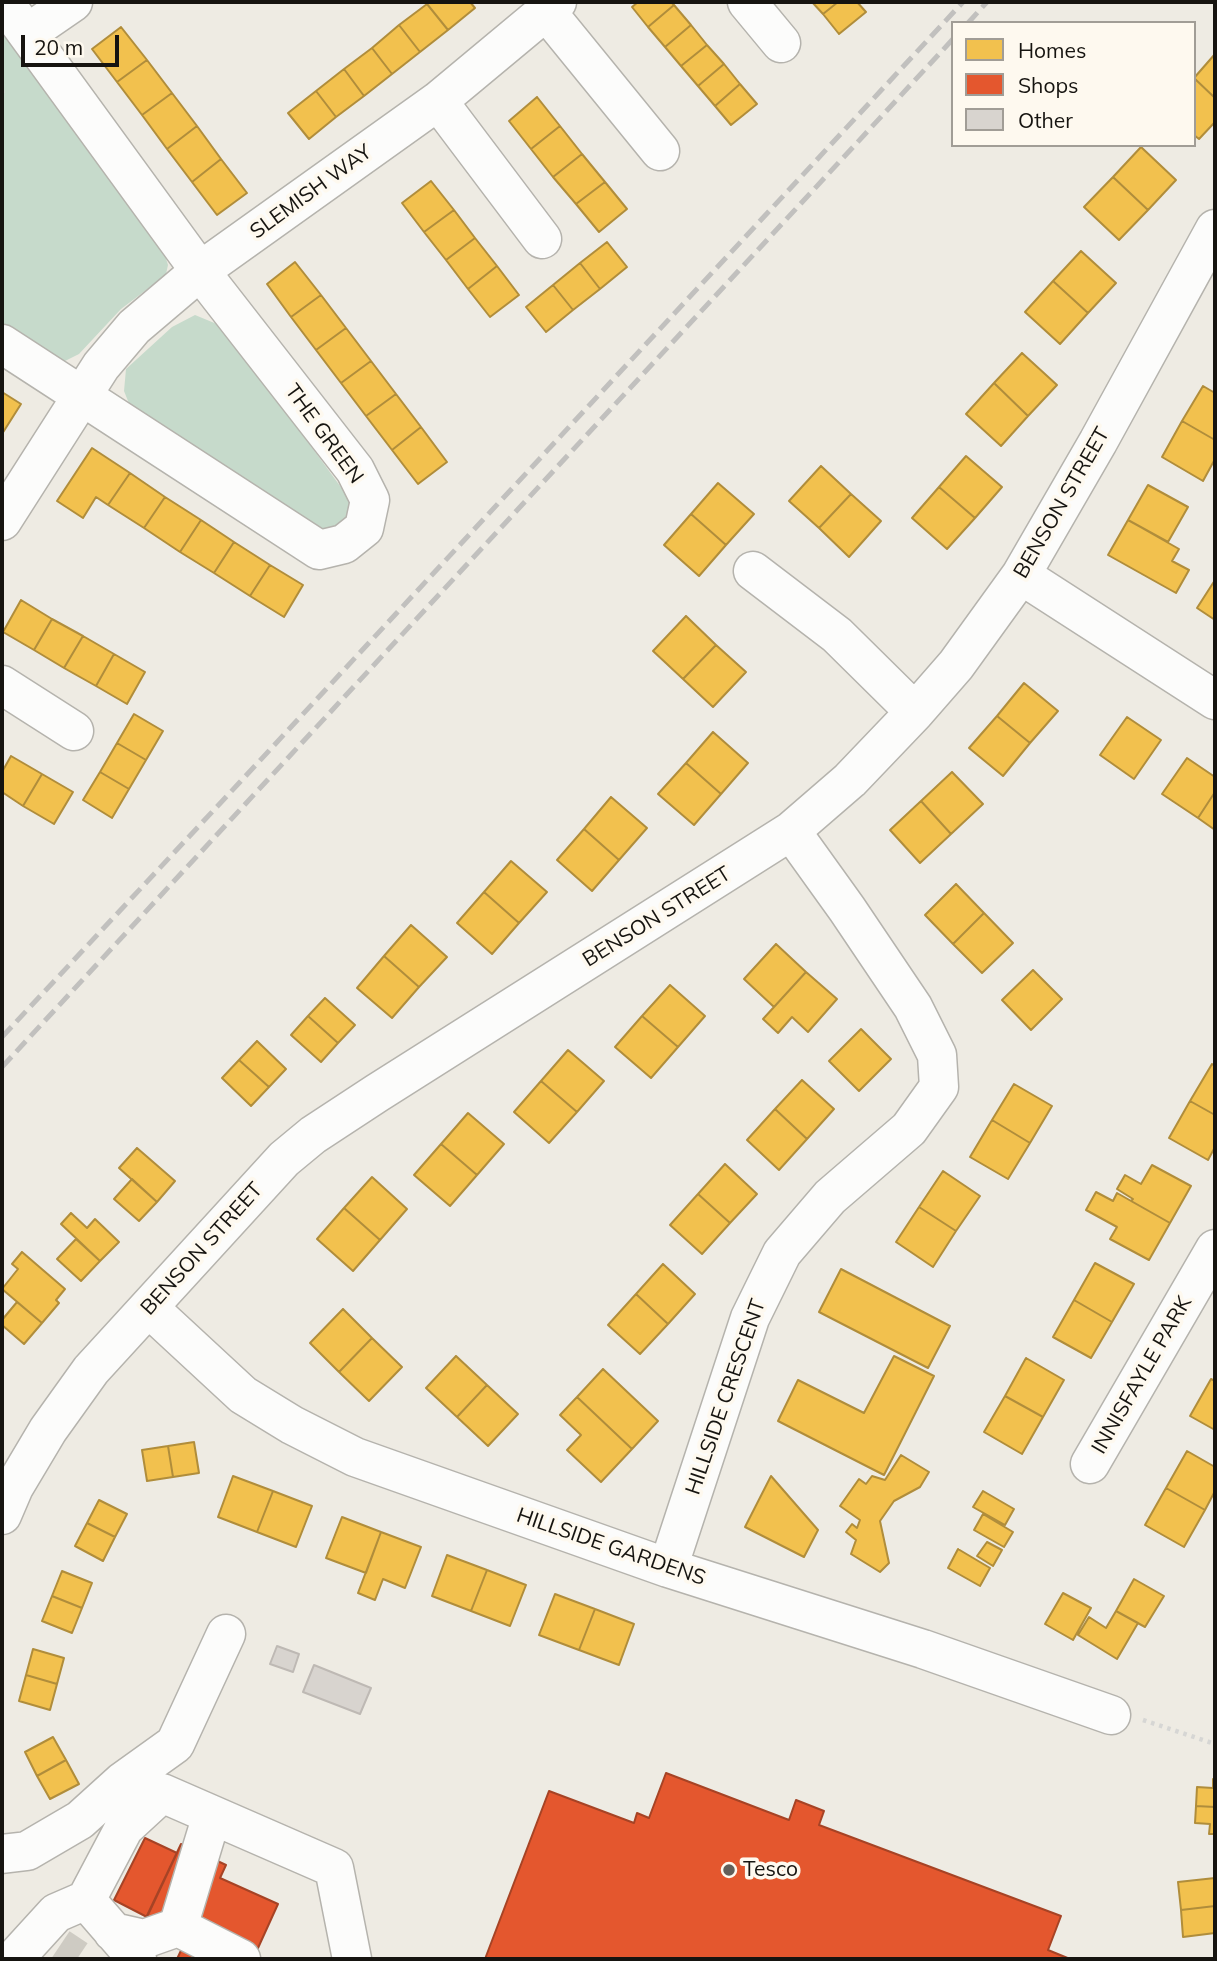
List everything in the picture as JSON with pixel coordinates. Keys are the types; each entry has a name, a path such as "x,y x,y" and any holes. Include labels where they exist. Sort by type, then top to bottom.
{"street":[{"name":"THE GREEN","path":"2,344 319,550 344,544 364,528 370,500 355,470 200,271 4,2"},
{"path":"28,33 73,2"},
{"path":"747,2 781,43"},
{"path":"552,6 660,151"},
{"name":"SLEMISH WAY","path":"2,522 80,396 134,327 200,271 438,101 552,6"},
{"path":"438,101 542,239"},
{"name":"BENSON STREET","path":"2,1515 14,1487 41,1441 91,1370 284,1159 313,1135 791,831 850,780 915,712 956,665 1021,575 1211,247"},
{"path":"753,571 837,635 915,712"},
{"path":"1021,575 1215,700"},
{"path":"2,685 75,731"},
{"name":"HILLSIDE CRESCENT","path":"667,1568 750,1318 782,1253 830,1197 909,1129 939,1087 937,1055 913,1007 791,831"},
{"name":"INNISFAYLE PARK","path":"1090,1464 1215,1249"},
{"name":"HILLSIDE GARDENS","path":"149,1308 243,1395 292,1425 355,1457 667,1568 923,1649 1111,1715"},
{"path":"2,1854 27,1851 80,1821 122,1782 174,1744 226,1634"},
{"path":"14,1959 51,1937 56,1913 86,1900 124,1828 162,1793 334,1868 352,1959"},
{"path":"178,1927 212,1815"},
{"path":"86,1900 125,1945 178,1927 241,1959"}],"path":[{"path":"1111,1715 1135,1717 1215,1744"}],"green space":[{"path":"2,28 163,249 168,265 166,274 121,309 79,354 65,361 47,356 2,328"},
{"path":"195,315 224,327 351,501 350,515 328,535 134,416 124,391 126,369 172,327"}],"building: Homes":[{"path":"470,2 475,8 448,30 427,4"},
{"path":"638,2 671,2 674,5 648,27 632,7"},
{"path":"812,2 838,2 823,14"},
{"path":"838,2 857,2 866,12 839,34 823,14"},
{"path":"427,4 448,30 420,52 399,25"},
{"path":"674,5 691,25 665,47 648,27"},
{"path":"399,25 420,52 392,74 372,48"},
{"path":"691,25 707,45 681,66 665,47"},
{"path":"121,27 147,60 117,82 92,49"},
{"path":"707,45 724,64 698,86 681,66"},
{"path":"372,48 392,74 364,96 344,69"},
{"path":"1215,54 1215,98 1196,80 1196,76"},
{"path":"147,60 172,93 142,115 117,82"},
{"path":"724,64 740,84 715,106 698,86"},
{"path":"344,69 364,96 336,117 316,91"},
{"path":"1196,80 1215,98 1215,122 1199,139 1196,137"},
{"path":"740,84 757,104 731,125 715,106"},
{"path":"316,91 336,117 309,139 288,113"},
{"path":"172,93 197,126 167,149 142,115"},
{"path":"537,97 560,126 531,149 509,121"},
{"path":"197,126 221,159 192,182 167,149"},
{"path":"560,126 582,154 553,177 531,149"},
{"path":"1141,147 1176,180 1148,210 1113,177"},
{"path":"582,154 605,182 576,204 553,177"},
{"path":"221,159 247,193 217,215 192,182"},
{"path":"1113,177 1148,210 1119,240 1084,207"},
{"path":"431,181 454,210 424,232 402,203"},
{"path":"605,182 627,209 599,232 576,204"},
{"path":"454,210 475,238 446,260 424,232"},
{"path":"475,238 497,266 468,289 446,260"},
{"path":"607,242 627,267 600,289 580,263"},
{"path":"1081,251 1116,283 1088,313 1053,281"},
{"path":"295,262 321,295 291,317 267,284"},
{"path":"580,263 600,289 573,310 553,285"},
{"path":"497,266 519,295 490,317 468,289"},
{"path":"1053,281 1088,313 1060,344 1025,312"},
{"path":"553,285 573,310 546,332 526,307"},
{"path":"321,295 346,328 316,350 291,317"},
{"path":"346,328 371,361 341,383 316,350"},
{"path":"1022,353 1057,385 1028,416 994,383"},
{"path":"371,361 396,394 366,416 341,383"},
{"path":"994,383 1028,416 1001,446 966,414"},
{"path":"1203,386 1215,393 1215,440 1182,421"},
{"path":"2,392 21,404 2,434"},
{"path":"396,394 421,427 392,450 366,416"},
{"path":"1182,421 1215,440 1215,459 1203,481 1162,457"},
{"path":"421,427 447,462 418,484 392,450"},
{"path":"92,448 130,473 108,505 96,497 83,518 57,501"},
{"path":"966,456 1002,487 975,518 939,487"},
{"path":"821,466 851,494 819,528 789,501"},
{"path":"130,473 165,497 144,528 108,505"},
{"path":"718,483 754,514 726,545 691,514"},
{"path":"1148,485 1188,507 1168,542 1128,520"},
{"path":"939,487 975,518 947,549 912,518"},
{"path":"851,494 881,521 849,557 819,528"},
{"path":"165,497 201,520 180,552 144,528"},
{"path":"691,514 726,545 699,576 664,545"},
{"path":"201,520 234,542 214,573 180,552"},
{"path":"1128,520 1179,549 1172,561 1189,570 1176,593 1108,555"},
{"path":"234,542 270,565 250,596 214,573"},
{"path":"270,565 303,585 284,617 250,596"},
{"path":"1215,580 1215,620 1197,608"},
{"path":"21,600 52,619 34,650 3,632"},
{"path":"686,616 716,645 683,679 653,651"},
{"path":"52,619 83,636 64,668 34,650"},
{"path":"83,636 114,654 96,686 64,668"},
{"path":"716,645 746,672 713,707 683,679"},
{"path":"114,654 145,672 127,704 96,686"},
{"path":"1024,683 1058,711 1030,743 997,716"},
{"path":"134,714 163,731 146,760 117,743"},
{"path":"997,716 1030,743 1003,776 969,748"},
{"path":"1127,717 1161,740 1134,779 1100,755"},
{"path":"713,732 748,763 721,794 686,763"},
{"path":"117,743 146,760 129,789 100,772"},
{"path":"11,756 42,774 23,806 2,792 2,772"},
{"path":"1187,758 1215,777 1215,792 1198,818 1162,794"},
{"path":"686,763 721,794 694,825 658,794"},
{"path":"100,772 129,789 112,818 83,800"},
{"path":"952,772 983,804 951,834 921,801"},
{"path":"42,774 73,792 54,824 23,806"},
{"path":"1215,792 1215,830 1198,818"},
{"path":"611,797 647,828 619,860 584,829"},
{"path":"921,801 951,834 920,863 890,830"},
{"path":"584,829 619,860 592,891 557,860"},
{"path":"511,861 547,892 519,923 484,892"},
{"path":"956,884 984,913 953,944 925,915"},
{"path":"484,892 519,923 492,954 457,923"},
{"path":"984,913 1013,943 982,973 953,944"},
{"path":"411,925 447,957 419,987 384,956"},
{"path":"776,944 806,972 774,1007 744,979"},
{"path":"384,956 419,987 392,1018 357,988"},
{"path":"1033,970 1062,999 1031,1030 1002,1000"},
{"path":"806,972 837,999 808,1032 792,1017 778,1033 763,1019"},
{"path":"670,985 705,1016 678,1047 642,1016"},
{"path":"325,998 355,1025 338,1043 308,1016"},
{"path":"308,1016 338,1043 321,1062 291,1035"},
{"path":"642,1016 678,1047 651,1078 615,1047"},
{"path":"861,1029 891,1059 859,1091 829,1061"},
{"path":"257,1041 286,1069 269,1087 239,1060"},
{"path":"568,1050 604,1081 577,1112 541,1081"},
{"path":"239,1060 269,1087 251,1106 222,1078"},
{"path":"1212,1064 1215,1066 1215,1115 1190,1101"},
{"path":"802,1080 834,1109 807,1139 775,1109"},
{"path":"541,1081 577,1112 549,1143 514,1112"},
{"path":"1014,1084 1052,1106 1030,1143 992,1120"},
{"path":"1190,1101 1215,1115 1215,1147 1208,1160 1169,1138"},
{"path":"775,1109 807,1139 779,1170 747,1140"},
{"path":"468,1113 504,1144 477,1175 441,1144"},
{"path":"992,1120 1030,1143 1008,1179 970,1157"},
{"path":"441,1144 477,1175 450,1206 414,1175"},
{"path":"137,1148 175,1181 157,1202 119,1168"},
{"path":"725,1164 757,1194 730,1223 698,1194"},
{"path":"1152,1165 1191,1186 1170,1223 1131,1201 1133,1199 1117,1189 1125,1175 1141,1184"},
{"path":"943,1171 980,1196 956,1231 919,1207"},
{"path":"372,1177 407,1209 380,1240 344,1208"},
{"path":"132,1179 157,1202 139,1221 114,1199"},
{"path":"1096,1192 1113,1201 1117,1193 1170,1223 1149,1260 1110,1239 1117,1227 1086,1210"},
{"path":"698,1194 730,1223 702,1254 670,1225"},
{"path":"919,1207 956,1231 933,1267 896,1242"},
{"path":"344,1208 380,1240 353,1271 317,1239"},
{"path":"71,1213 87,1228 95,1219 119,1242 100,1261 61,1224"},
{"path":"76,1239 100,1261 81,1281 57,1259"},
{"path":"22,1252 65,1289 56,1300 59,1303 42,1323 2,1289 18,1269 12,1264"},
{"path":"1095,1263 1134,1284 1112,1322 1074,1300"},
{"path":"663,1264 695,1294 668,1324 636,1294"},
{"path":"841,1269 950,1326 928,1368 819,1312"},
{"path":"636,1294 668,1324 640,1354 608,1325"},
{"path":"1074,1300 1112,1322 1091,1358 1053,1337"},
{"path":"17,1302 42,1323 24,1344 2,1325 2,1320"},
{"path":"343,1309 372,1338 339,1372 310,1343"},
{"path":"372,1338 402,1367 369,1401 339,1372"},
{"path":"456,1356 487,1385 457,1417 426,1388"},
{"path":"894,1356 934,1376 884,1475 778,1421 798,1380 864,1413"},
{"path":"1026,1358 1064,1380 1043,1417 1005,1396"},
{"path":"603,1369 658,1421 632,1449 577,1397"},
{"path":"1211,1379 1215,1381 1215,1430 1190,1416"},
{"path":"487,1385 518,1414 488,1446 457,1417"},
{"path":"1005,1396 1043,1417 1022,1454 984,1432"},
{"path":"577,1397 632,1449 601,1482 567,1450 581,1435 560,1415"},
{"path":"194,1442 199,1473 173,1477 168,1446"},
{"path":"168,1446 173,1477 147,1481 142,1450"},
{"path":"1187,1451 1215,1467 1215,1491 1205,1510 1166,1488"},
{"path":"901,1455 929,1472 920,1487 894,1501 880,1521 889,1563 880,1572 851,1554 856,1540 846,1532 852,1524 857,1528 860,1520 840,1506 859,1479 866,1484 872,1476 885,1480"},
{"path":"233,1476 273,1491 257,1532 218,1517"},
{"path":"771,1476 818,1530 804,1557 745,1527"},
{"path":"1166,1488 1205,1510 1184,1547 1145,1525"},
{"path":"273,1491 312,1506 296,1547 257,1532"},
{"path":"983,1491 1014,1509 1005,1525 973,1507"},
{"path":"99,1500 127,1514 115,1537 87,1523"},
{"path":"983,1514 1013,1532 1004,1547 974,1530"},
{"path":"342,1517 381,1532 366,1573 326,1558"},
{"path":"87,1523 115,1537 103,1561 75,1546"},
{"path":"381,1532 421,1547 405,1588 383,1579 375,1600 358,1593"},
{"path":"987,1542 1002,1550 993,1566 977,1556"},
{"path":"958,1549 990,1568 980,1586 948,1568"},
{"path":"447,1555 487,1570 471,1611 432,1596"},
{"path":"487,1570 526,1585 510,1626 471,1611"},
{"path":"62,1571 92,1583 82,1608 52,1596"},
{"path":"1134,1579 1164,1596 1145,1627 1116,1611"},
{"path":"1063,1593 1091,1608 1073,1640 1045,1624"},
{"path":"555,1594 595,1609 579,1650 539,1635"},
{"path":"52,1596 82,1608 72,1633 42,1621"},
{"path":"595,1609 634,1624 619,1665 579,1650"},
{"path":"1116,1611 1138,1623 1117,1659 1078,1635 1089,1617 1106,1628"},
{"path":"33,1649 64,1658 57,1684 26,1675"},
{"path":"26,1675 57,1684 50,1710 19,1701"},
{"path":"53,1737 66,1760 37,1776 25,1752"},
{"path":"66,1760 79,1784 50,1799 37,1776"},
{"path":"1213,1779 1215,1807 1196,1806 1197,1787 1213,1788"},
{"path":"1196,1806 1215,1807 1215,1834 1209,1834 1210,1824 1195,1823"},
{"path":"1215,1878 1215,1906 1181,1910 1178,1882"},
{"path":"1215,1906 1215,1933 1183,1937 1181,1910"}],"building: Shops":[{"name":"Tesco","path":"666,1773 789,1820 796,1800 824,1811 819,1825 1061,1916 1048,1950 1070,1959 485,1959 549,1791 634,1823 637,1813 649,1818"},
{"path":"145,1838 177,1853 147,1917 114,1900"},
{"path":"181,1844 226,1865 220,1878 278,1904 253,1959 177,1959 185,1942 143,1924"}],"building: Other":[{"path":"277,1646 299,1654 293,1672 270,1664"},
{"path":"314,1665 371,1688 360,1714 303,1692"}],"tunnel":[{"path":"59,1947 77,1959"}],"railway":[{"path":"2,1037 963,2"},
{"path":"970,21 987,2"},
{"path":"2,1067 951,41"}],"place":[{"name":"Tesco","path":"729,1870"}]}
